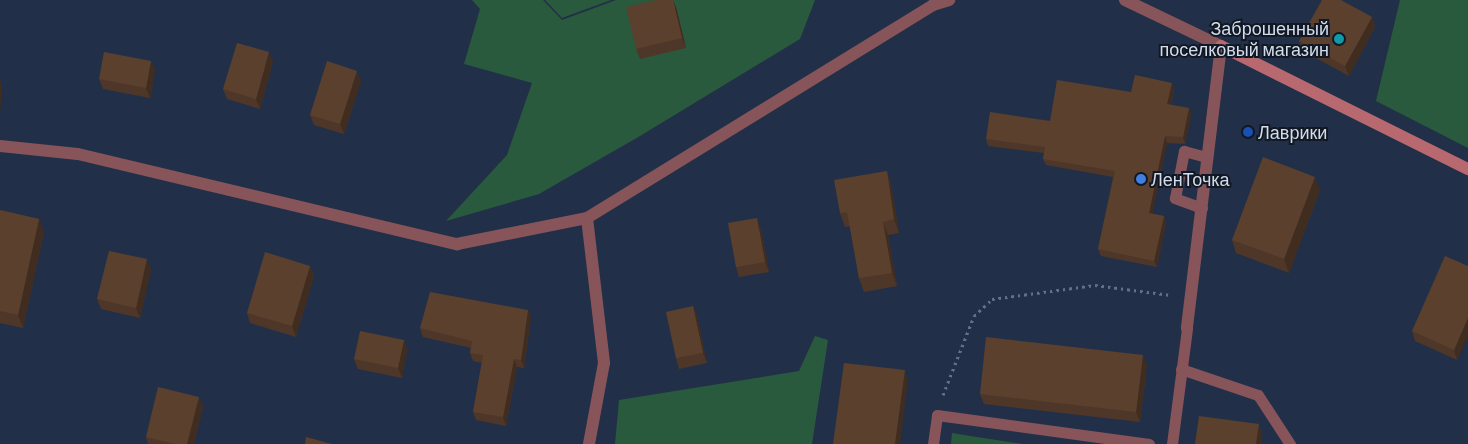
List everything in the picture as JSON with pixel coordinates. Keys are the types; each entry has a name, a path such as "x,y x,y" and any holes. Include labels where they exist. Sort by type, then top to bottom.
{"street":[{"path":"0,146 78,154 457,244 588,218 933,5 949,0"},
{"path":"1125,0 1468,169"},
{"path":"1187,328 1221,46"},
{"path":"588,218 604,363 589,444"}],"lane":[{"path":"1202,208 1175,198 1184,151 1207,157"},
{"path":"1172,444 1187,328"},
{"path":"1182,369 1258,395 1290,444"},
{"path":"933,444 937,415 1148,444"}],"path":[{"path":"937,415 974,316 992,299 1095,285 1190,298"}],"green space":[{"path":"472,0 543,0 562,20 616,0 815,0 800,39 640,136 539,194 446,221 507,155 532,83 464,64 480,9"},
{"path":"545,0 611,0 562,18"},
{"path":"1400,0 1468,0 1468,148 1376,101"},
{"path":"815,336 828,340 812,444 615,444 619,400 799,371"},
{"path":"952,433 970,436 1023,444 951,444"}],"building":[{"path":"656,0 673,0 682,38 636,49 626,7"},
{"name":"Заброшенный поселковый магазин","path":"1322,0 1341,0 1372,17 1345,66 1299,41"},
{"path":"237,43 269,52 256,99 223,89"},
{"path":"104,52 151,61 146,88 99,79"},
{"path":"327,61 357,71 340,124 310,115"},
{"path":"1135,75 1172,83 1167,104 1189,108 1183,137 1165,136 1149,213 1164,216 1154,261 1098,249 1115,171 1043,159 1045,147 986,139 990,112 1050,121 1057,80 1131,92"},
{"path":"1263,157 1315,177 1284,259 1232,240"},
{"path":"887,171 894,219 883,222 892,273 859,278 847,212 840,213 834,180"},
{"path":"0,210 39,219 18,315 0,311"},
{"path":"757,218 765,262 736,267 728,223"},
{"path":"109,251 147,259 136,308 97,299"},
{"path":"265,252 310,266 292,326 247,313"},
{"path":"1445,256 1468,266 1468,318 1454,350 1412,331"},
{"path":"430,292 528,310 521,360 514,359 503,417 473,412 483,355 470,353 472,341 420,328"},
{"path":"693,306 703,353 676,358 666,312"},
{"path":"360,331 404,340 398,368 354,359"},
{"path":"986,337 1143,355 1136,412 980,394"},
{"path":"844,363 905,370 895,444 833,444"},
{"path":"158,387 199,397 187,444 175,444 146,437"},
{"path":"1199,416 1259,424 1256,444 1195,444"},
{"path":"306,437 332,444 305,444"}],"place":[{"name":"Заброшенный поселковый магазин","path":"1339,39"},
{"name":"Лаврики","path":"1248,132"},
{"name":"ЛенТочка","path":"1141,179"}]}
